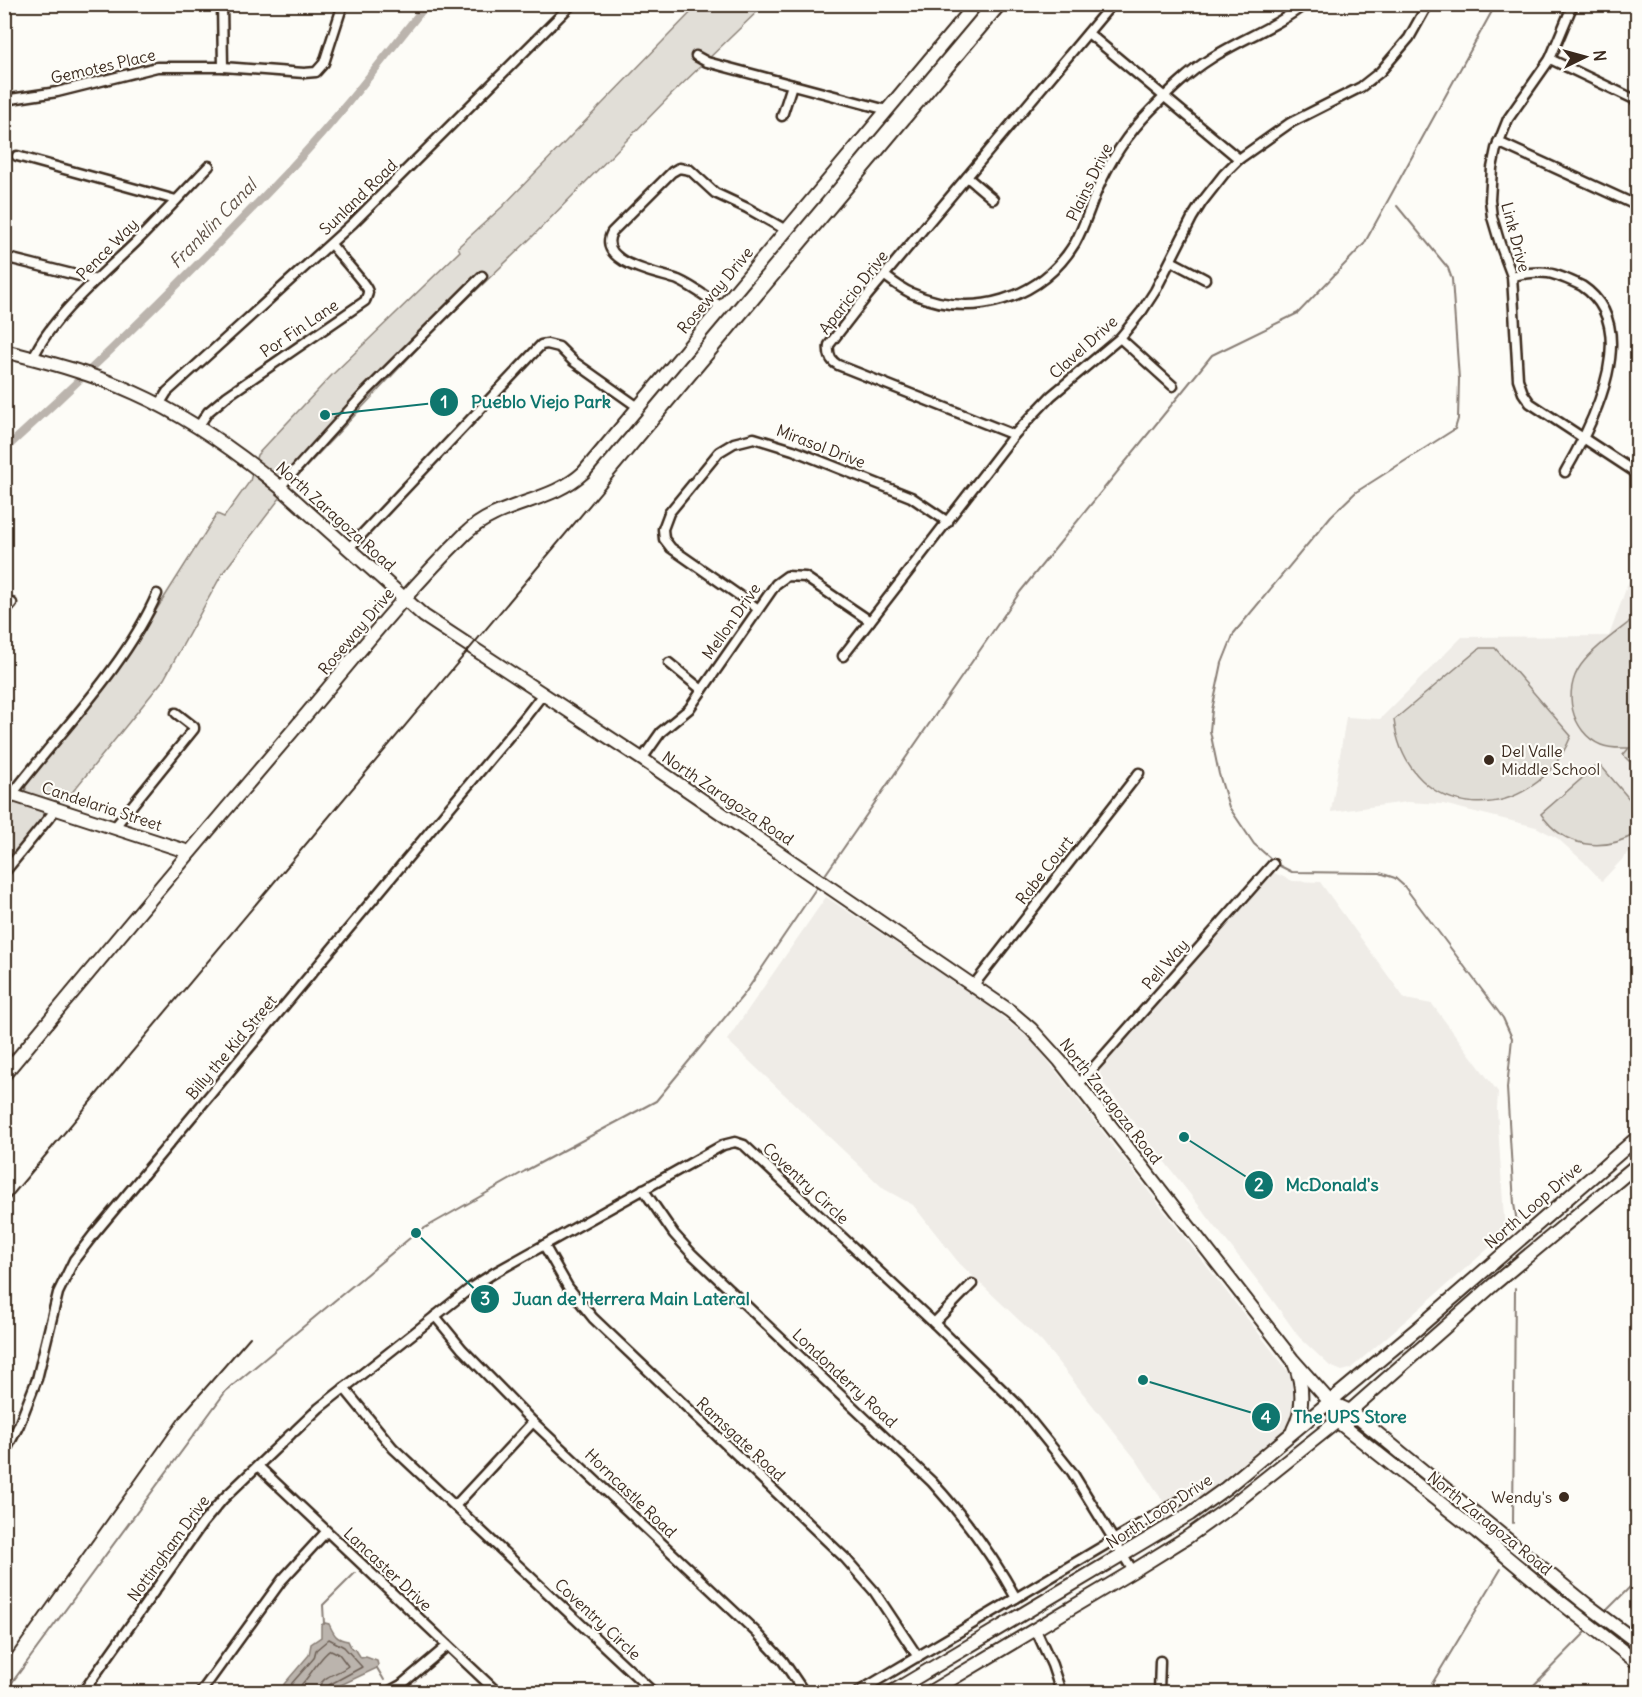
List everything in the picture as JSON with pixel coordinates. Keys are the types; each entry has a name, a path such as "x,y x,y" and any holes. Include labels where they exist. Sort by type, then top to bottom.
{"main road":[{"name":"Roseway Drive","path":"4,1075 189,852 445,554 476,525 506,509 550,495 577,479 976,4"},
{"name":"North Zaragoza Road","path":"4,351 109,382 159,405 198,427 257,468 424,616 642,759 1010,1011 1049,1048 1079,1084 1292,1359 1330,1402 1336,1420 1638,1663"},
{"name":"Candelaria Street","path":"8,793 189,852"},
{"name":"North Loop Drive","path":"892,1692 1123,1555 1190,1514 1226,1488 1417,1329 1638,1137"},
{"path":"930,1692 1133,1571 1232,1506 1350,1411 1494,1284 1638,1164"},
{"path":"1483,1270 1494,1284"},
{"path":"1291,1434 1302,1402 1296,1366 1292,1359"},
{"name":"North Zaragoza Road","path":"1330,1402 1350,1411 1561,1584 1638,1643"},
{"path":"1478,1532 1486,1531 1495,1534 1550,1581 1561,1584"}],"street":[{"path":"222,4 223,68"},
{"name":"Gemotes Place","path":"4,100 57,92 157,67 316,72 324,63 343,4"},
{"name":"Sunland Road","path":"159,405 167,392 331,244 572,4"},
{"name":"Aparicio Drive","path":"1014,435 833,363 828,350 832,339 1112,4"},
{"name":"Plains Drive","path":"885,276 909,292 933,301 956,304 993,303 1031,287 1064,259 1080,233 1118,151 1139,123 1208,60 1276,24 1305,4"},
{"name":"Clavel Drive","path":"843,656 1014,435 1052,396 1120,338 1142,311 1202,202 1239,159 1290,123 1361,87 1380,72 1409,38 1428,4"},
{"name":"Link Drive","path":"1573,4 1550,59 1513,110 1498,142 1492,168 1490,200 1500,244 1512,276 1518,379 1523,393 1530,403 1638,474"},
{"path":"1088,33 1239,159"},
{"path":"696,56 707,62 887,110"},
{"path":"1550,59 1638,101"},
{"path":"782,116 792,85"},
{"path":"1498,142 1638,206"},
{"path":"16,156 176,200"},
{"name":"Pence Way","path":"33,358 41,340 96,280 209,166"},
{"path":"722,307 690,286 648,271 614,254 609,244 612,232 672,172 682,168 690,170 715,193 786,230"},
{"path":"967,177 993,199"},
{"name":"Por Fin Lane","path":"198,427 208,412 227,396 365,301 368,292 366,284 358,278 331,244"},
{"path":"4,257 96,280"},
{"path":"1171,261 1206,279"},
{"path":"1512,276 1542,271 1561,276 1593,292 1609,306 1616,316"},
{"path":"280,488 364,394 482,276"},
{"path":"1120,338 1173,386"},
{"path":"349,548 541,345 559,347 573,361 638,407"},
{"path":"1565,472 1609,395 1621,347"},
{"name":"Mirasol Drive","path":"757,608 671,548 664,538 663,529 669,513 719,452 734,443 754,438 793,450 911,497 948,522"},
{"name":"Mellon Drive","path":"642,759 657,736 689,709 757,608 781,579 794,575 809,579 870,621"},
{"path":"4,805 8,793 118,661 145,620 157,594"},
{"path":"4,612 12,603"},
{"path":"669,663 702,690"},
{"name":"Billy the Kid Street","path":"4,1454 19,1425 37,1379 58,1293 74,1260 543,694"},
{"path":"114,828 194,729 176,713"},
{"name":"Rabe Court","path":"973,986 1139,773"},
{"path":"4,873 57,808"},
{"name":"Pell Way","path":"1079,1084 1273,864"},
{"name":"Coventry Circle","path":"319,1408 486,1277 723,1145 742,1143 934,1323 1001,1388 1038,1428 1072,1472 1133,1571"},
{"name":"Londonderry Road","path":"642,1189 674,1234 692,1254 859,1410 940,1490 978,1538 1016,1598"},
{"name":"Ramsgate Road","path":"544,1245 568,1287 592,1318 845,1558 874,1591 918,1656"},
{"path":"934,1323 972,1284"},
{"name":"Horncastle Road","path":"435,1316 486,1376 758,1633 783,1661 804,1692"},
{"name":"Coventry Circle","path":"344,1388 393,1448 653,1692"},
{"name":"Nottingham Drive","path":"83,1692 202,1524 223,1498 259,1467 319,1408"},
{"path":"454,1506 533,1422"},
{"name":"Lancaster Drive","path":"259,1467 497,1692"},
{"path":"858,1692 1179,1501"},
{"path":"201,1692 282,1580 326,1532"},
{"path":"1036,1630 1053,1665 1061,1692"},
{"path":"388,1692 401,1685 447,1646"},
{"path":"1159,1692 1160,1661"}],"shaded area":[{"path":"698,5 764,5 672,94 532,237 435,330 293,481 222,574 164,679 66,800 58,799 43,812 43,819 5,866 5,813 124,661 217,514 224,517 250,481 257,455 332,375 460,251 458,247 502,207"},
{"name":"Del Valle Middle School","path":"1637,558 1637,856 1629,852 1602,881 1557,838 1536,827 1443,804 1407,802 1331,812 1346,717 1380,719 1462,637 1609,636"},
{"path":"1637,616 1637,754 1629,761 1623,755 1629,748 1601,745 1583,731 1576,721 1571,698 1575,675 1586,658"},
{"path":"1480,648 1495,648 1571,736 1553,767 1529,788 1502,800 1473,803 1446,796 1422,780 1404,755 1394,720"},
{"path":"1595,767 1602,767 1637,808 1637,833 1611,843 1585,844 1561,834 1541,814"},
{"path":"1272,872 1293,881 1320,882 1405,999 1432,1004 1498,1092 1497,1109 1505,1234 1350,1369 1342,1371 1330,1366 1299,1337 1104,1084 1100,1073 1103,1065"},
{"path":"826,897 983,1001 1034,1043 1291,1375 1296,1385 1294,1417 1288,1426 1205,1494 1170,1512 1137,1461 1042,1342 959,1263 913,1205 884,1189 727,1040"}],"water":[{"path":"329,1624 338,1637 348,1641 361,1658 366,1657 377,1661 377,1668 326,1692 282,1692 284,1684 309,1655 311,1644 321,1637 321,1625"}],"waterway":[{"name":"Franklin Canal","path":"4,450 150,312 290,169 343,109 427,4"},
{"path":"825,875 1020,592 1212,355 1298,313 1364,244 1496,4"},
{"path":"1397,206 1448,268 1452,279 1459,379 1458,419 1455,429 1356,492 1331,516 1234,633 1222,663 1210,731 1229,807 1254,844 1278,865 1292,872 1380,873 1395,878 1404,886 1503,1018 1512,1038 1507,1088 1517,1222"},
{"path":"5,1692 226,1391 416,1233 656,1101 745,993 817,887"},
{"path":"1513,1523 1515,1288"},
{"path":"1427,1692 1501,1569"},
{"path":"324,1624 323,1605 355,1573"},
{"path":"1604,1613 1638,1579"},
{"path":"1527,1692 1588,1630"},
{"path":"377,1668 384,1680"}],"railway":[{"path":"4,1205 1009,4"},
{"path":"4,1665 181,1416 250,1337"}],"place":[{"name":"Pueblo Viejo Park","path":"325,415"},
{"name":"Del Valle Middle School","path":"1489,760"},
{"name":"McDonald's","path":"1184,1137"},
{"name":"Juan de Herrera Main Lateral","path":"416,1233"},
{"name":"The UPS Store","path":"1143,1380"},
{"name":"Wendy's","path":"1564,1497"}]}
